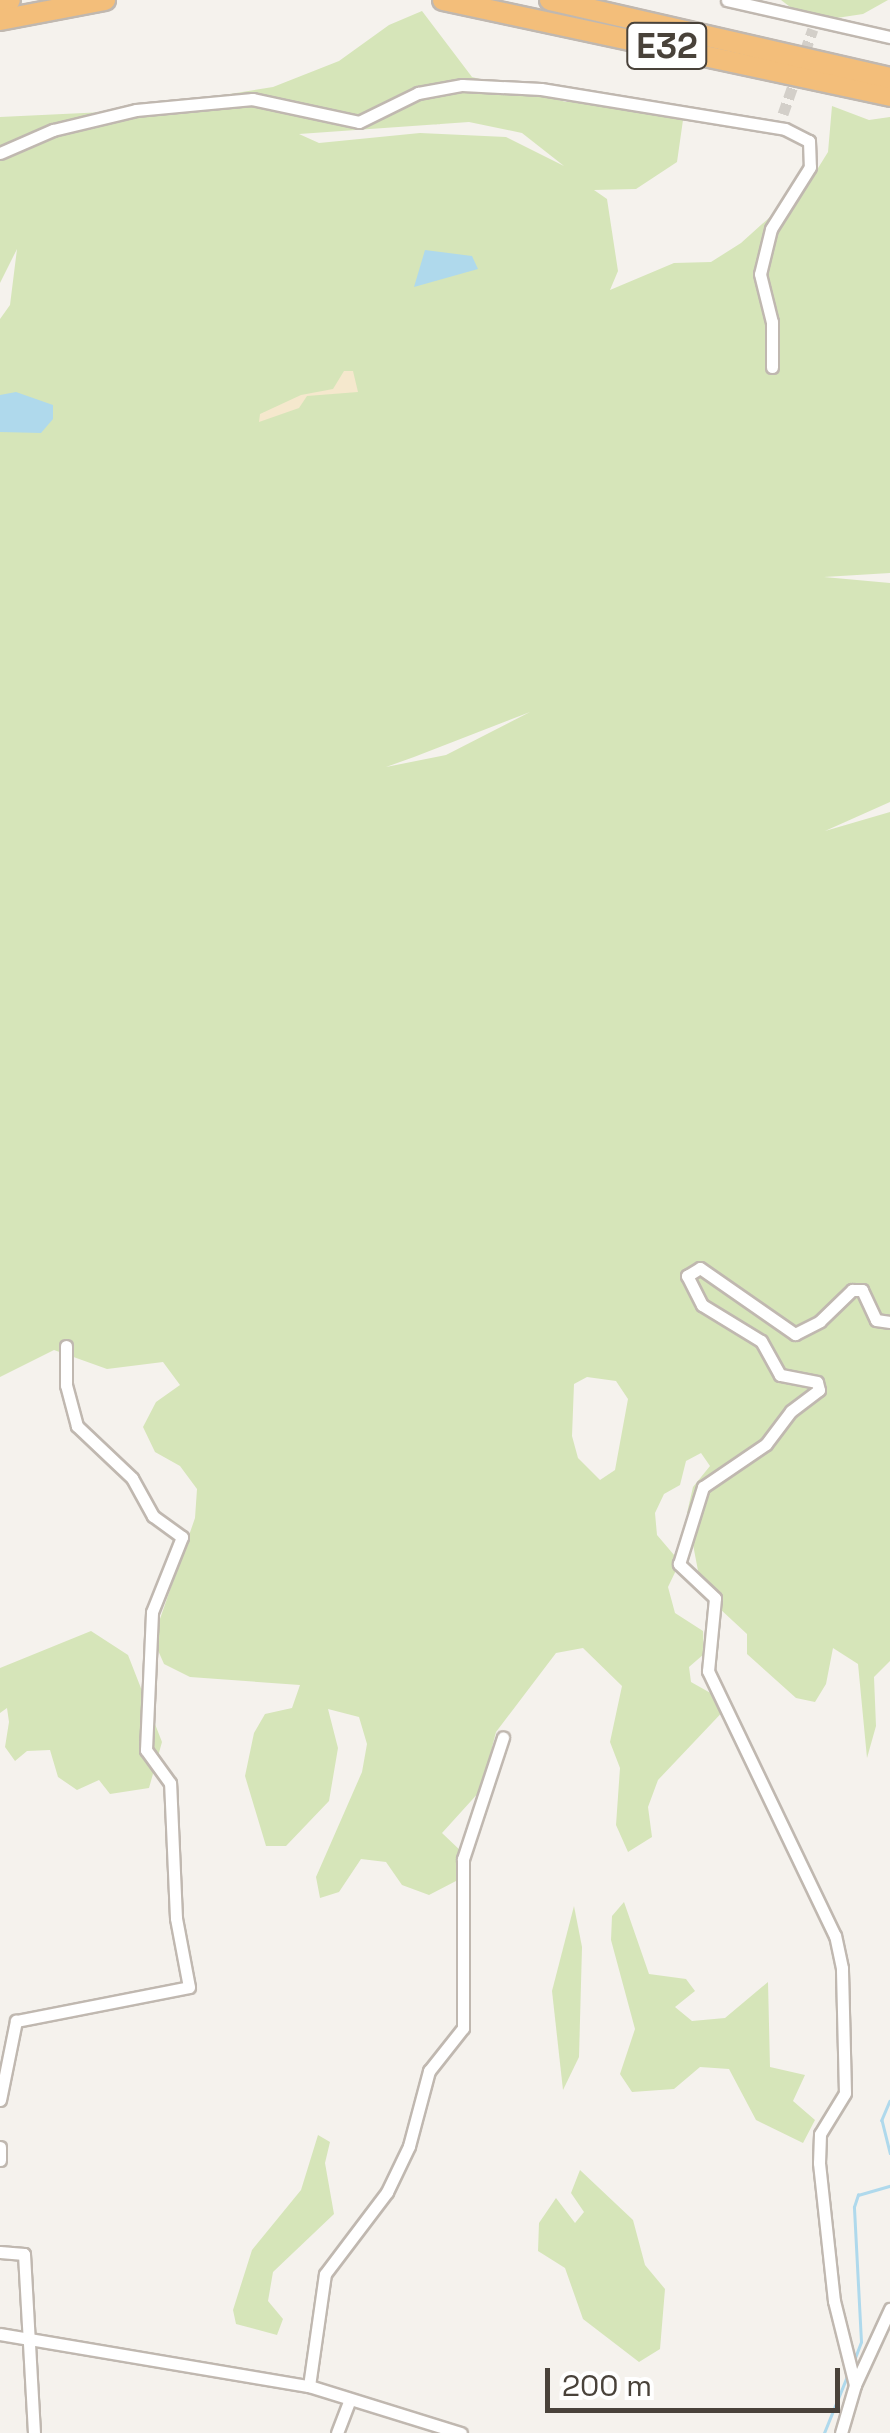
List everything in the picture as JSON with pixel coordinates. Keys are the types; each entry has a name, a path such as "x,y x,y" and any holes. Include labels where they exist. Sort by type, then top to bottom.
{"highway":[{"path":"0,2 10,0"},
{"path":"0,20 105,0"},
{"name":"E32","path":"442,0 890,96"},
{"name":"E32","path":"550,0 890,78"}],"street":[{"path":"727,0 814,25 890,37"},
{"path":"0,153 53,130 136,110 252,99 359,122 418,94 462,85 541,89 778,127 801,134 811,147 810,168 770,229 760,274 772,322 772,366"},
{"path":"778,127 783,114"},
{"path":"855,2385 834,2301 818,2163 820,2134 845,2093 835,1936 708,1671 715,1598 679,1564 703,1487 766,1444 791,1410 819,1390 817,1382 780,1376 760,1341 702,1305 686,1276 700,1268 794,1334 820,1321 852,1290 862,1290 876,1320 890,1322"},
{"path":"0,2100 16,2021 189,1986 176,1918 170,1784 146,1750 152,1612 182,1537 152,1516 132,1478 77,1426 66,1385 66,1346"},
{"path":"309,2386 325,2274 387,2192 419,2116 429,2070 462,2028 462,1859 503,1736"},
{"path":"0,2147 0,2160"},
{"path":"0,2252 24,2254 34,2433"},
{"path":"841,2433 855,2385 890,2309"},
{"path":"0,2334 309,2386 462,2433"},
{"path":"337,2433 349,2401"}],"green space":[{"path":"781,0 888,0 863,14 810,22"},
{"path":"422,11 472,77 566,102 652,102 684,113 677,162 636,189 594,190 607,199 618,271 610,290 674,263 711,262 741,243 810,181 828,152 832,106 869,120 890,117 890,573 824,577 890,583 890,802 825,831 890,812 890,1661 874,1677 876,1726 867,1758 858,1664 833,1648 826,1684 815,1702 796,1698 747,1654 747,1634 719,1608 699,1576 687,1513 693,1487 710,1466 701,1453 686,1461 680,1485 664,1494 655,1513 657,1535 680,1562 668,1587 675,1613 703,1631 704,1654 689,1667 691,1682 730,1704 658,1780 648,1807 652,1837 628,1852 616,1825 620,1768 610,1742 622,1686 583,1648 556,1653 496,1732 481,1790 442,1833 463,1853 456,1881 429,1895 402,1885 386,1862 361,1859 339,1892 320,1898 316,1877 362,1772 367,1744 359,1717 328,1709 338,1748 329,1801 286,1846 266,1846 245,1776 254,1733 265,1714 292,1708 300,1685 190,1677 164,1664 153,1639 195,1518 197,1489 180,1466 155,1452 143,1427 156,1402 180,1385 163,1362 107,1369 54,1350 0,1377 0,319 10,305 17,249 0,283 0,117 126,111 273,87 339,61 389,25","holes":["469,122 522,133 564,166 506,137 420,133 319,143 299,134","530,712 446,755 386,767","587,1377 616,1381 628,1399 615,1470 600,1480 578,1458 572,1436 574,1384"]},
{"path":"91,1631 128,1655 162,1742 149,1788 110,1794 99,1780 77,1790 58,1777 50,1750 27,1751 15,1761 5,1747 9,1722 7,1708 0,1713 0,1668"},
{"path":"624,1902 649,1974 686,1979 695,1991 675,2007 692,2021 725,2018 768,1982 770,2067 805,2075 793,2101 815,2120 803,2143 756,2120 729,2069 700,2067 674,2089 632,2092 620,2074 635,2029 611,1940 612,1916"},
{"path":"574,1906 582,1947 579,2057 563,2090 552,1991"},
{"path":"318,2135 330,2142 325,2163 334,2214 273,2272 268,2301 283,2319 277,2335 236,2324 233,2310 252,2250 301,2190"},
{"path":"580,2170 633,2220 645,2265 665,2289 660,2349 639,2362 583,2319 565,2268 538,2251 539,2223 556,2198 575,2223 584,2212 571,2193"}],"sand":[{"path":"344,371 353,371 358,392 307,396 299,408 259,422 260,414 301,395 333,389"}],"water":[{"path":"425,250 472,256 478,269 414,287"},
{"path":"16,392 53,405 53,419 41,433 0,432 0,395"}],"waterway":[{"path":"890,2101 882,2120 890,2153"},
{"path":"853,2363 861,2342 854,2207 858,2195 890,2186"},
{"path":"824,2433 848,2374"}],"tunnel":[{"path":"783,114 813,29"}]}
